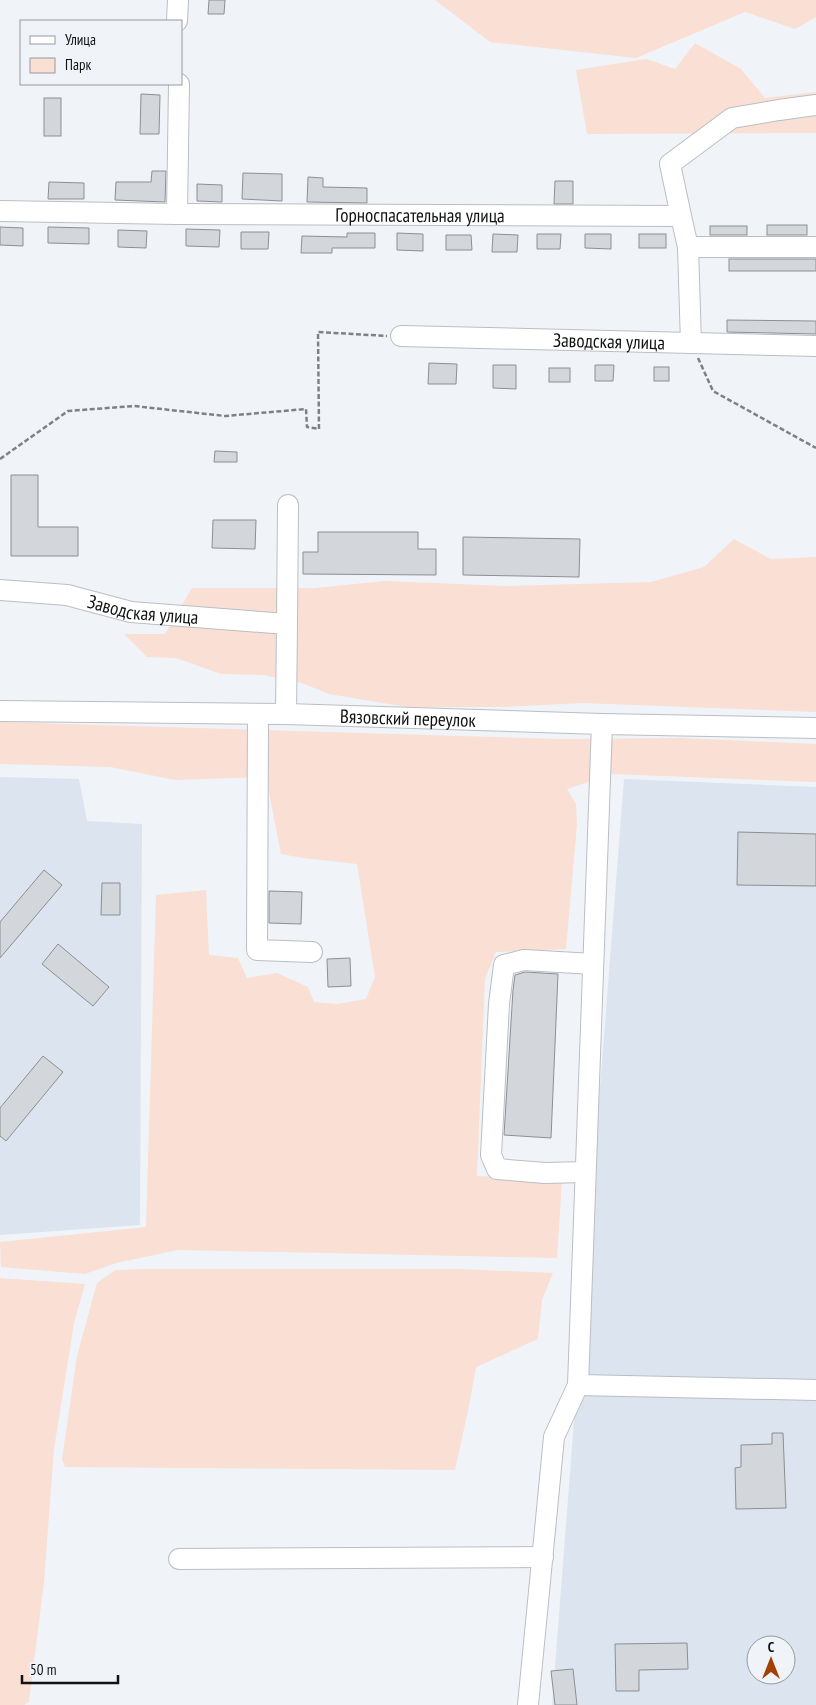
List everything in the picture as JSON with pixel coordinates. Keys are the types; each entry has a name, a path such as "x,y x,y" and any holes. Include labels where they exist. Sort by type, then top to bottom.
{"street":[{"path":"177,20 178,0"},
{"path":"177,214 179,85"},
{"path":"691,343 688,247 670,164 732,118 816,105"},
{"name":"Горноспасательная улица","path":"0,211 177,214 681,216"},
{"path":"688,247 816,247"},
{"name":"Заводская улица","path":"401,336 816,346"},
{"path":"286,714 288,505"},
{"name":"Заводская улица","path":"0,590 67,595 132,612 287,624"},
{"name":"Вязовский переулок","path":"0,711 286,714 602,724 816,728"},
{"path":"258,714 257,950 312,952"},
{"path":"528,1705 554,1437 578,1385 602,724"},
{"path":"585,1172 544,1173 498,1169 491,1156 499,1004 504,966 524,960 593,964"},
{"path":"578,1385 816,1390"},
{"path":"179,1560 543,1557"}],"path":[{"path":"0,459 68,410 134,406 225,416 306,409 307,427 319,429 318,332 401,336"},
{"path":"691,343 713,391 816,448"}],"shaded area":[{"path":"0,777 79,779 87,821 142,824 140,1225 0,1235"},
{"path":"624,779 816,787 816,1705 552,1705"}],"green space":[{"path":"435,0 816,0 816,17 795,29 745,12 636,58 490,42"},
{"path":"695,43 741,69 765,98 816,92 816,133 587,134 576,70 646,59 675,69"},
{"path":"734,539 771,559 816,557 816,712 583,703 505,707 407,707 329,694 302,683 263,675 221,674 176,658 147,657 124,634 165,634 192,588 315,588 385,581 505,586 651,582 704,567"},
{"path":"0,722 560,739 680,738 816,744 816,782 612,774 567,789 576,804 577,824 566,949 496,952 485,979 477,1176 562,1180 557,1258 178,1250 116,1263 85,1274 1,1267 0,1242 146,1227 156,895 206,890 209,955 238,958 247,978 277,973 308,987 314,1002 337,1004 366,999 375,977 357,864 281,854 266,777 175,780 110,767 0,764"},
{"path":"461,1269 553,1273 542,1300 538,1339 476,1367 455,1470 65,1467 62,1459 77,1356 97,1283 115,1270"},
{"path":"0,1278 85,1284 74,1323 54,1449 44,1582 29,1702 24,1705 0,1705"}],"building":[{"path":"209,0 225,0 224,14 208,14"},
{"path":"141,94 160,95 159,134 140,134"},
{"path":"44,98 61,98 61,136 44,136"},
{"path":"152,171 166,171 165,202 115,200 116,182 151,182"},
{"path":"243,173 282,174 282,201 242,199"},
{"path":"308,177 323,178 323,187 367,188 367,203 307,202"},
{"path":"555,181 573,181 573,204 554,204"},
{"path":"49,182 84,183 84,199 48,199"},
{"path":"197,184 222,185 222,202 197,201"},
{"path":"767,225 807,225 807,235 767,235"},
{"path":"710,226 747,226 747,235 710,235"},
{"path":"0,227 23,228 23,246 0,245"},
{"path":"48,227 89,228 89,244 48,243"},
{"path":"186,229 220,230 219,247 186,246"},
{"path":"118,230 147,231 146,248 118,247"},
{"path":"241,232 269,232 268,249 241,249"},
{"path":"347,233 375,233 375,248 332,248 332,253 301,253 302,236 347,237"},
{"path":"397,233 423,234 423,251 397,250"},
{"path":"493,234 518,235 517,252 492,252"},
{"path":"537,234 561,234 560,249 537,249"},
{"path":"585,234 611,234 611,249 585,248"},
{"path":"639,234 666,234 666,248 639,248"},
{"path":"446,235 471,235 472,250 446,250"},
{"path":"729,259 816,259 816,271 729,271"},
{"path":"727,320 816,321 816,334 727,332"},
{"path":"429,363 457,364 456,384 428,384"},
{"path":"493,365 516,365 516,389 493,388"},
{"path":"595,365 614,365 613,381 595,381"},
{"path":"654,367 669,367 669,381 654,381"},
{"path":"549,368 570,368 570,382 549,382"},
{"path":"215,451 237,452 237,462 214,462"},
{"path":"11,475 38,475 38,527 78,527 78,556 11,556"},
{"path":"213,520 256,520 255,549 212,548"},
{"path":"318,532 418,532 418,549 436,549 436,575 303,574 303,552 318,552"},
{"path":"463,537 580,539 579,577 463,575"},
{"path":"738,832 816,834 816,886 737,885"},
{"path":"44,870 62,885 0,958 0,922"},
{"path":"102,883 120,883 120,915 101,915"},
{"path":"269,891 302,892 301,924 269,923"},
{"path":"58,944 109,987 93,1006 42,964"},
{"path":"350,958 351,986 328,987 327,959"},
{"path":"525,972 558,974 551,1138 504,1135 513,990 515,975"},
{"path":"43,1056 63,1072 6,1141 0,1136 0,1108"},
{"path":"772,1433 783,1433 786,1508 736,1509 735,1468 741,1467 741,1445 772,1444"},
{"path":"687,1643 688,1669 639,1670 639,1691 616,1691 615,1644"},
{"path":"573,1669 577,1705 555,1705 551,1671"}]}
